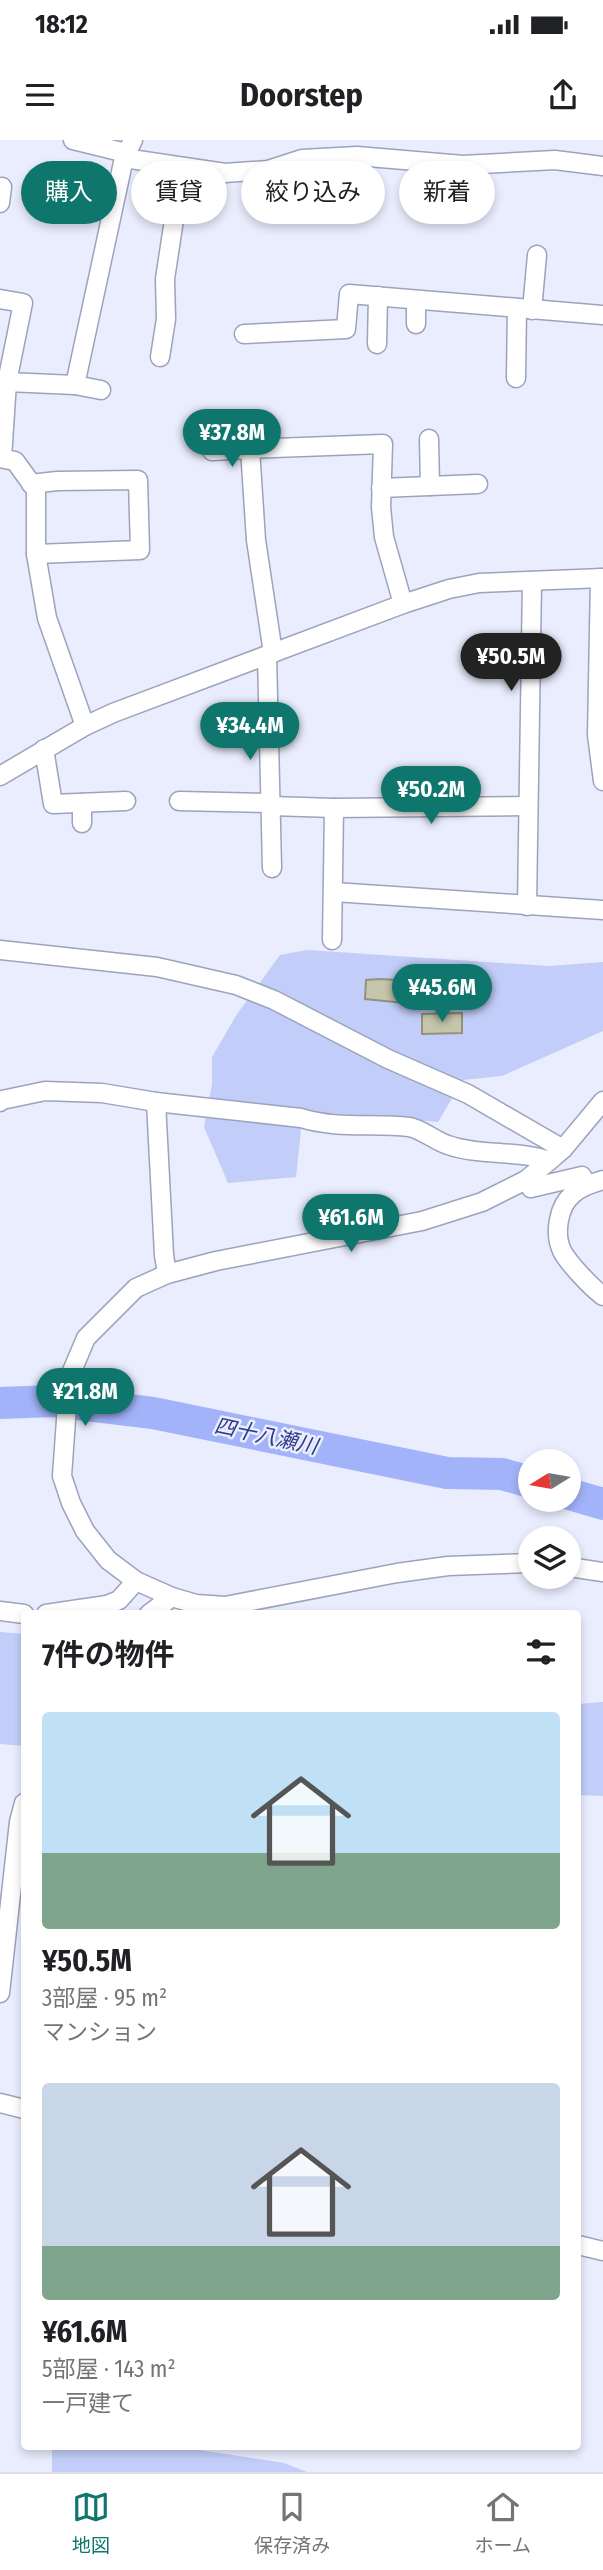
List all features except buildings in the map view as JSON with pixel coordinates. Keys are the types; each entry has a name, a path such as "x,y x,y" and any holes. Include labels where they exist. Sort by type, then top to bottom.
{"street":[{"path":"73,140 128,150 163,161"},
{"path":"75,385 128,150"},
{"path":"227,173 268,170 302,159 357,156 463,165 555,160 603,166"},
{"path":"160,357 166,318 165,279 173,224"},
{"path":"516,378 524,309 537,255"},
{"path":"244,334 346,329 349,294 603,315"},
{"path":"377,344 378,296"},
{"path":"0,299 23,303 7,382 1,458 15,461 36,490 36,554 47,618 85,726"},
{"path":"416,300 416,324"},
{"path":"7,382 75,385 102,390"},
{"path":"384,425 380,506 384,537 403,604"},
{"path":"429,439 430,486"},
{"path":"212,451 383,444"},
{"path":"250,449 256,540 270,654 272,869"},
{"path":"31,484 138,480 140,550 36,554"},
{"path":"382,488 478,484"},
{"path":"0,776 85,726 113,713 403,604 449,589 479,583 602,578 597,735 603,781"},
{"path":"527,906 532,581"},
{"path":"44,749 53,804 126,801"},
{"path":"179,801 334,808 528,806"},
{"path":"82,803 82,823"},
{"path":"332,940 334,808"},
{"path":"334,892 603,909"},
{"path":"0,950 157,967 236,985 274,1000 388,1059 468,1094 563,1149"},
{"path":"0,1102 45,1091 102,1093 156,1102 301,1118 319,1124 412,1128 449,1146 538,1157 549,1161"},
{"path":"518,1563 447,1566 397,1573 225,1606 196,1604 172,1597 136,1581 108,1560 85,1531 71,1503 62,1476 69,1378 86,1338 136,1288 167,1274 216,1261 422,1221 482,1202 526,1180 549,1161 563,1149 603,1101"},
{"path":"156,1102 167,1274"},
{"path":"526,1180 531,1188 582,1176 595,1183"},
{"path":"595,1183 571,1195 560,1213 558,1230 562,1250 603,1296"},
{"path":"581,1569 603,1572"},
{"path":"73,1610 107,1605 119,1600 136,1581"},
{"path":"154,1610 172,1597"},
{"path":"0,1611 21,1614"},
{"path":"0,1993 21,1814"},
{"path":"0,2103 21,2108"},
{"path":"581,2246 603,2250"}],"shaded area":[{"path":"307,950 549,966 603,962 603,1031 502,1076 463,1080 438,1122 303,1111 296,1177 228,1183 204,1127 212,1084 212,1057 237,1014 280,955"},
{"path":"0,1632 21,1634 21,1746 0,1744"},
{"path":"603,1702 603,1796 581,1795 581,1704"},
{"path":"52,2450 200,2450 284,2463 307,2472 52,2472"}],"waterway":[{"name":"四十八瀬川","path":"0,1403 53,1401 153,1413 447,1473 502,1474 518,1479"},
{"name":"四十八瀬川","path":"581,1498 603,1504"}]}
